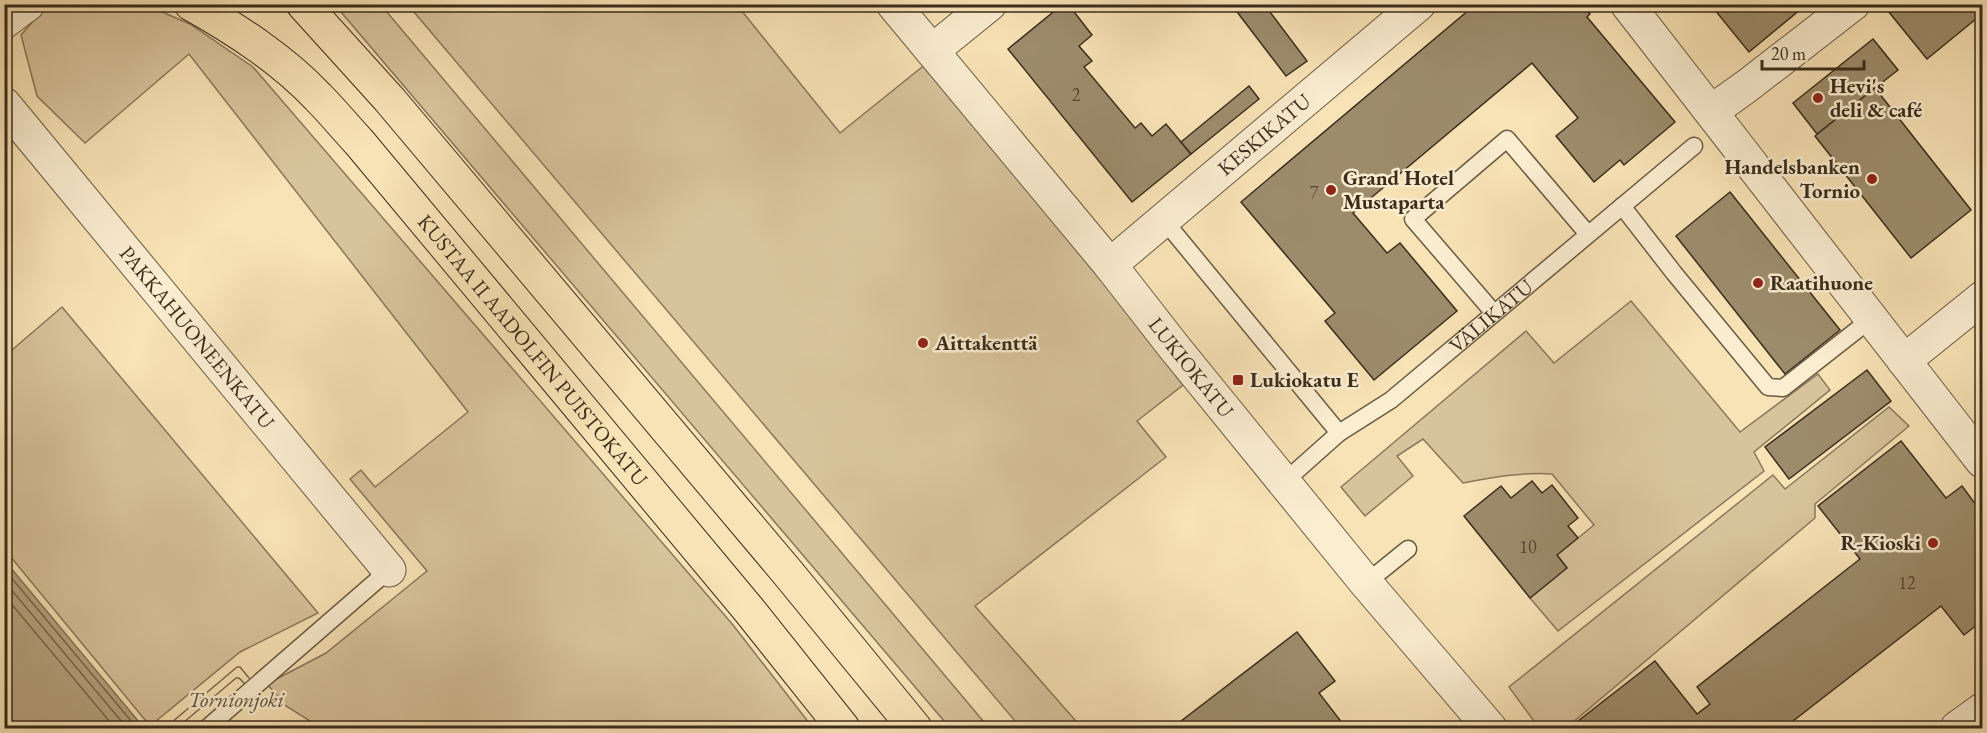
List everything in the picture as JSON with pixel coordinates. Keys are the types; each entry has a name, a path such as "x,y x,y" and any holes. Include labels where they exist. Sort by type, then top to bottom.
{"highway":[{"name":"KUSTAA II AADOLFIN PUISTOKATU","path":"191,4 230,26 261,48 317,96 359,142 733,591 843,729"},
{"path":"303,4 396,108 788,573 915,729"}],"street":[{"path":"4,22 28,4"},
{"name":"LUKIOKATU","path":"893,4 1110,265 1366,583 1490,729"},
{"path":"932,51 990,4"},
{"name":"KESKIKATU","path":"1110,265 1419,4"},
{"path":"1627,4 1983,460"},
{"path":"1712,111 1748,86 1853,4"},
{"name":"PAKKAHUONEENKATU","path":"4,104 389,570"},
{"path":"1904,361 1983,298"},
{"path":"1957,729 1983,710"}],"lane":[{"path":"1494,313 1413,219 1507,139 1587,233"},
{"name":"VÄLIKATU","path":"1284,482 1339,433 1391,400 1587,233 1694,146"},
{"path":"1622,206 1768,387 1783,387 1871,319"},
{"path":"1163,219 1339,433"},
{"path":"1366,583 1408,549"},
{"path":"207,729 389,570"}],"shaded area":[{"path":"55,5 146,5 190,24 253,67 733,625 813,728 321,728 286,706 267,684 326,653 427,571 350,479 361,470 375,487 468,412 189,54 85,143 37,96 21,35 41,12"},
{"path":"335,5 381,5 989,728 950,728"},
{"path":"408,5 737,5 840,133 932,59 1183,385 1137,421 1166,457 975,606 1082,728 1021,728"},
{"path":"1631,301 1740,432 1818,374 1830,390 1754,452 1764,471 1558,631 1530,598 1567,568 1557,555 1594,525 1552,474 1508,476 1463,483 1423,439 1397,456 1413,476 1365,516 1341,487 1526,331 1554,363"},
{"path":"62,307 318,613 240,652 150,726 5,550 5,356"},
{"path":"1889,407 1909,426 1815,504 1815,518 1566,728 1539,728 1509,687 1773,475 1785,489"}],"water":[{"name":"Tornionjoki","path":"5,561 144,728 5,728"}],"pier":[{"name":"Tornionjoki","path":"239,657 284,709 261,728 156,728"}],"building":[{"path":"1063,4 1068,4 1092,35 1079,46 1092,61 1084,67 1135,128 1141,123 1152,136 1166,124 1191,154 1132,202 1008,49"},
{"path":"1231,4 1264,4 1307,61 1286,76"},
{"path":"1476,4 1582,4 1590,14 1587,17 1675,122 1624,165 1620,160 1594,182 1556,136 1578,118 1532,63 1353,213 1387,253 1400,243 1457,311 1374,380 1325,321 1335,313 1241,202"},
{"path":"1710,4 1807,4 1749,52"},
{"path":"1886,4 1982,4 1982,14 1927,59 1884,6"},
{"path":"1873,39 1898,70 1817,134 1793,103"},
{"path":"1249,86 1259,99 1191,154 1181,142"},
{"path":"1875,88 1971,210 1911,258 1815,136"},
{"name":"Raatihuone","path":"1730,192 1840,330 1785,374 1676,236"},
{"path":"1867,370 1891,401 1789,479 1765,447"},
{"path":"1901,441 1946,498 1962,486 1982,513 1982,621 1964,635 1941,606 1784,728 1569,728 1655,661 1697,714 1710,704 1697,687 1860,559 1818,506"},
{"path":"1532,481 1542,493 1552,485 1578,518 1568,526 1578,538 1557,555 1567,568 1530,598 1464,516 1501,486 1511,498"},
{"path":"1297,632 1335,681 1319,693 1346,728 1172,728"}],"place":[{"name":"Hevi's deli & café","path":"1818,98"},
{"name":"Handelsbanken Tornio","path":"1872,179"},
{"name":"Grand Hotel Mustaparta","path":"1331,190"},
{"name":"Raatihuone","path":"1758,283"},
{"name":"Aittakenttä","path":"923,343"},
{"name":"Lukiokatu E","path":"1238,380"},
{"name":"R-Kioski","path":"1933,543"}]}
